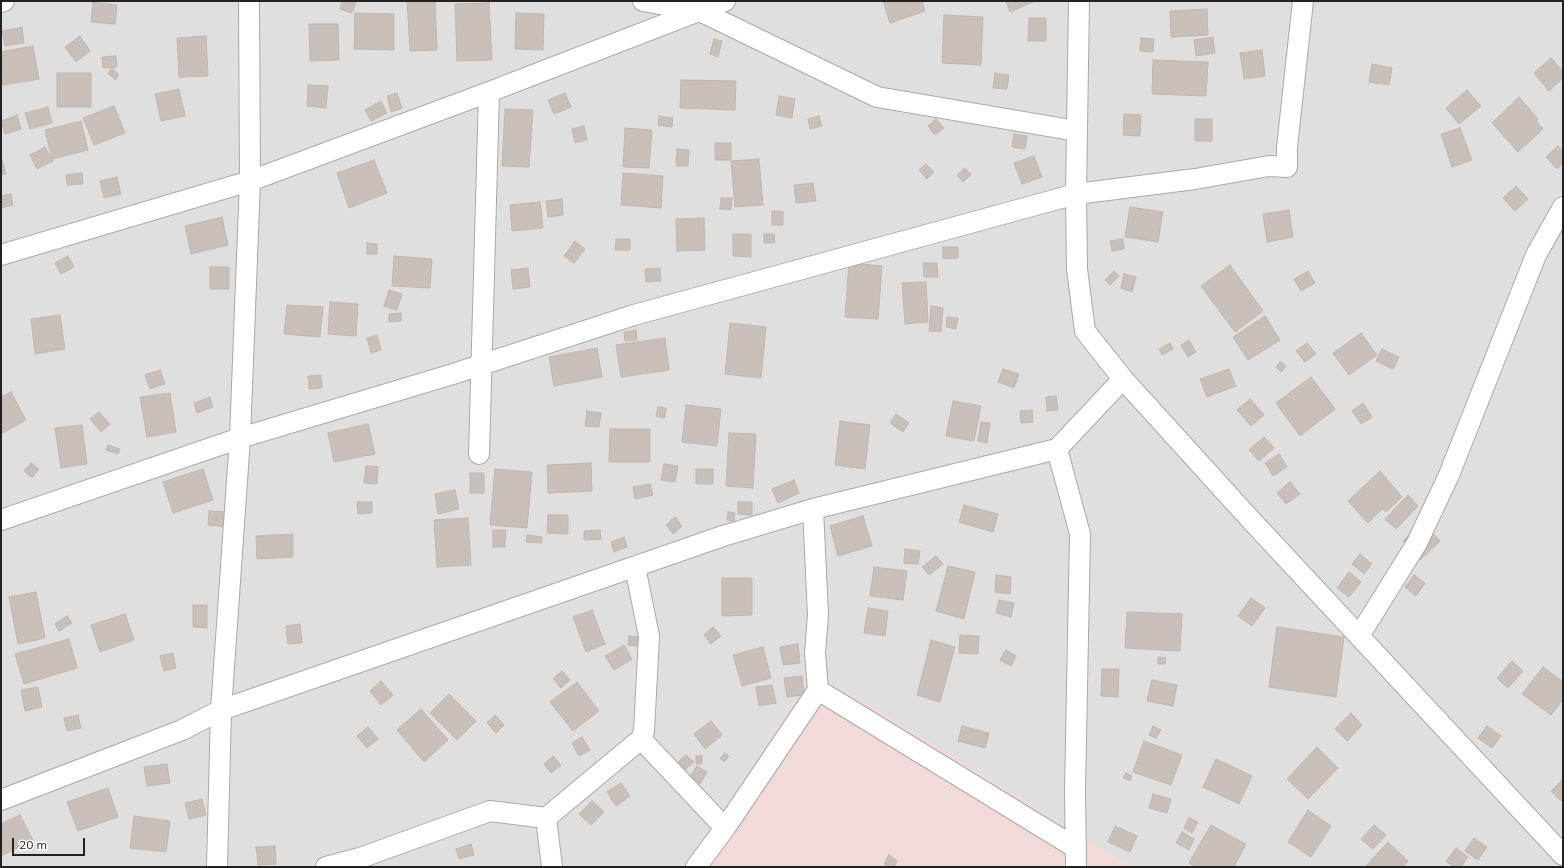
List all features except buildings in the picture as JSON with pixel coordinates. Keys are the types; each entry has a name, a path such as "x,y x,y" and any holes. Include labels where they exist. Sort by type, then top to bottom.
{"street":[{"path":"217,867 221,710 240,438 250,181 249,1"},
{"path":"643,1 700,11 877,98 1077,131"},
{"path":"1,255 250,181 489,92 725,1"},
{"path":"1079,1 1076,194 1078,269 1085,331 1123,379 1250,519 1563,855"},
{"path":"1,520 240,438 482,364 634,315 1076,194 1196,179 1269,166 1287,167 1287,147 1303,1"},
{"path":"479,454 489,92"},
{"path":"1359,636 1417,542 1446,482 1536,255 1563,208"},
{"path":"1,800 182,730 221,710 723,536 813,509 1057,449 1123,379"},
{"path":"1057,449 1080,534 1076,858"},
{"path":"696,867 725,828 818,690 815,653 818,615 813,509"},
{"path":"326,867 360,858 490,811 546,818 641,739 644,731 649,636 635,567"},
{"path":"818,690 1076,858"},
{"path":"641,739 725,828"},
{"path":"546,818 552,867"}],"shaded area":[{"path":"1,1 1563,1 1563,867 1,867"},
{"path":"850,693 1132,867 685,867 796,699"}]}
